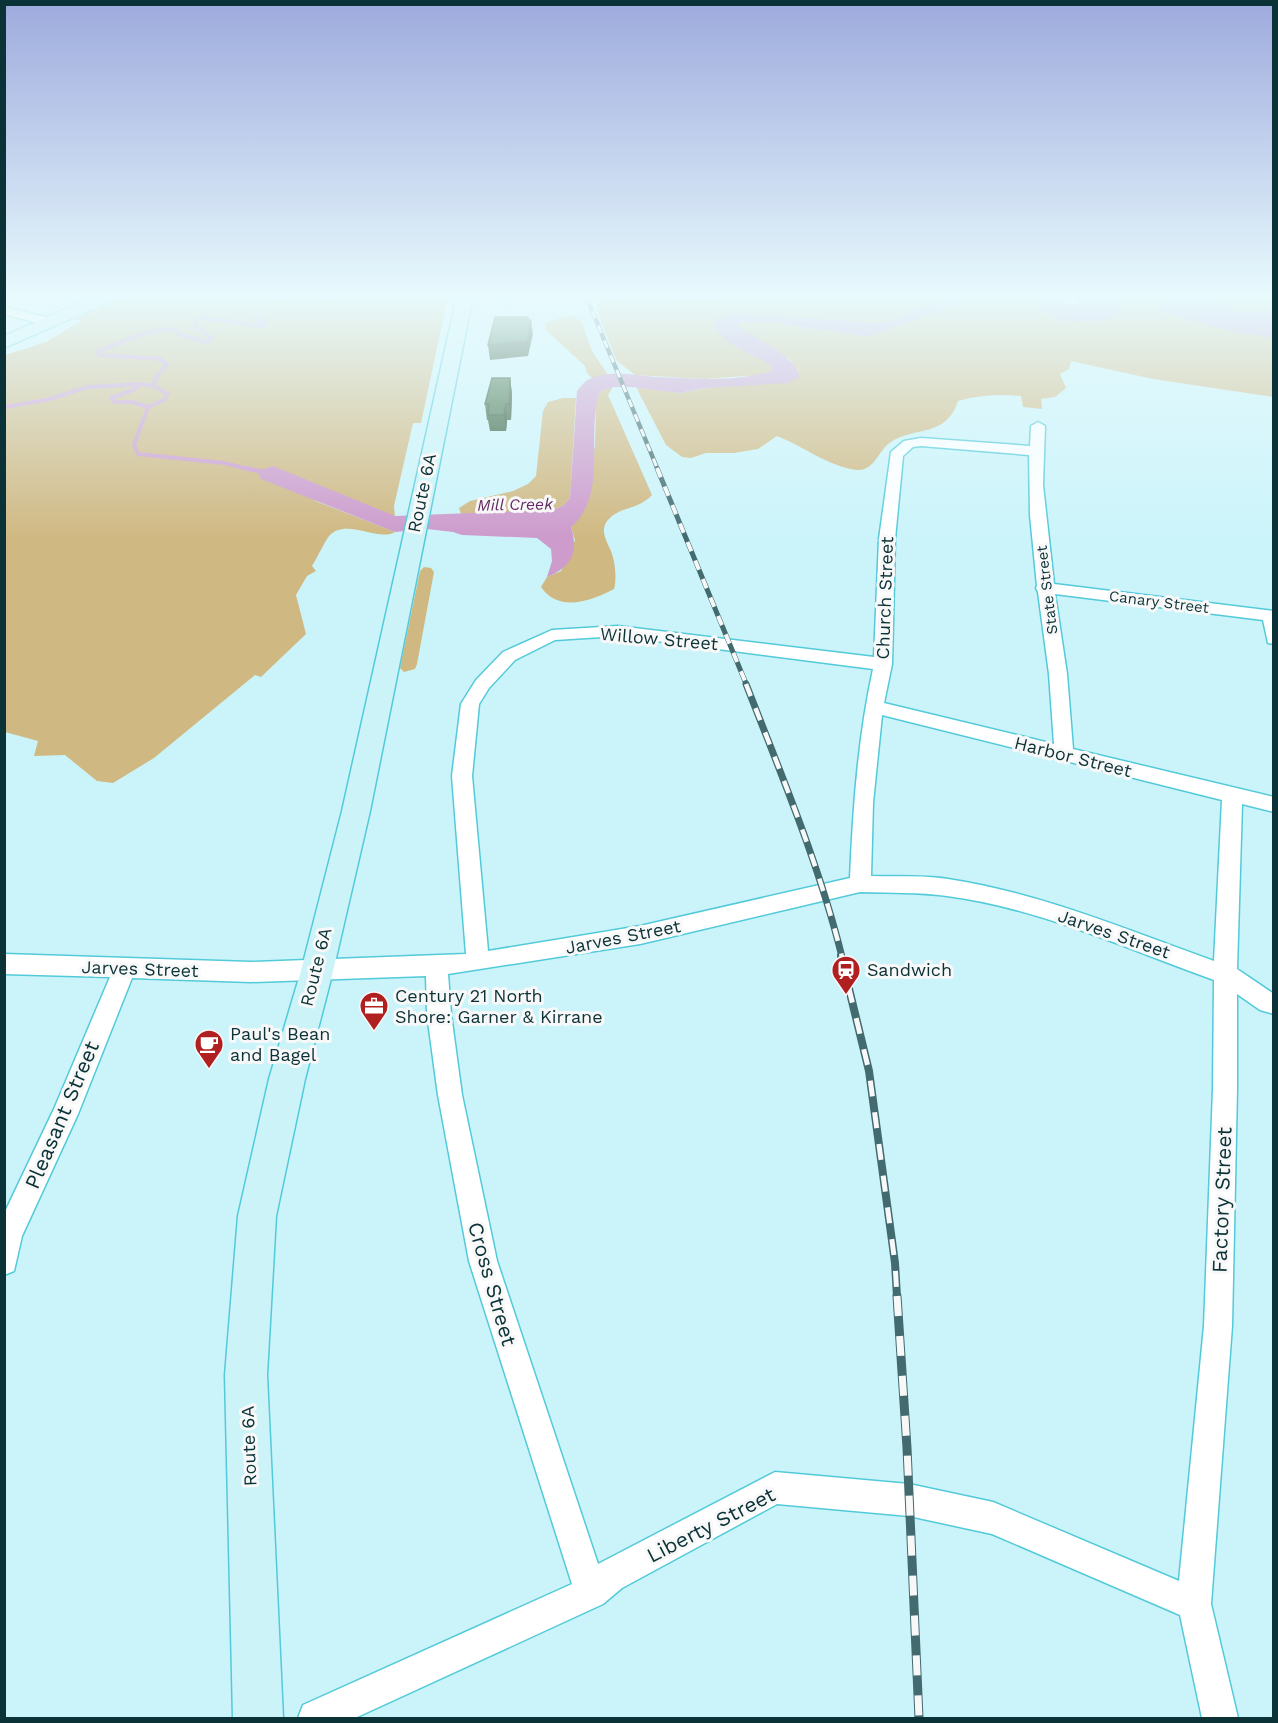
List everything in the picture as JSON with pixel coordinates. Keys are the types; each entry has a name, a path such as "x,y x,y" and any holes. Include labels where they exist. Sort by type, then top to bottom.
{"main road":[{"name":"Route 6A","path":"258,1719 246,1375 257,1216 287,1079 358,800 447,376"}],"street":[{"name":"State Street","path":"1038,426 1034,451 1044,588 1057,665 1064,754"},
{"name":"Church Street","path":"860,884 863,803 874,707 883,664 887,539 896,455 909,444 921,442 1034,451"},
{"name":"Canary Street","path":"1044,588 1272,616"},
{"path":"1272,616 1274,639"},
{"name":"Willow Street","path":"478,962 462,776 470,704 482,684 509,656 552,634 618,631 883,664"},
{"name":"Harbor Street","path":"874,707 1274,805"},
{"name":"Factory Street","path":"1220,1719 1194,1604 1218,1326 1225,1089 1225,974 1232,795"},
{"name":"Jarves Street","path":"4,964 124,969 316,971 437,966 478,962 662,930 860,884 945,887 1012,901 1081,922 1225,974 1274,1004"},
{"name":"Cross Street","path":"437,966 443,1046 460,1156 478,1243 489,1285 591,1592"},
{"name":"Pleasant Street","path":"4,1261 9,1235 65,1114 124,969"},
{"name":"Liberty Street","path":"316,1719 591,1592 610,1576 774,1488 909,1500 993,1518 1194,1604"}],"shaded area":[{"path":"5,376 431,376 421,423 413,423 394,506 395,516 313,500 395,532 381,534 346,529 331,534 312,566 316,571 307,576 296,595 306,634 261,677 255,675 154,758 113,783 97,781 65,755 34,756 38,741 5,732"},
{"path":"596,376 713,379 799,377 788,383 706,388 679,393 631,387 613,387 600,391 594,426 593,481 589,498 583,513 571,527 574,544 571,558 562,569 547,577 552,561 551,549 537,538 462,535 427,529 395,532 261,479 259,475 260,470 273,466 395,516 552,510 563,506 570,498 577,391 586,381"},
{"path":"660,376 741,376 705,379"},
{"path":"774,376 1061,376 1066,388 1055,397 1041,399 1042,409 1023,407 1021,396 974,397 958,401 953,413 946,421 938,426 900,437 891,442 872,464 857,470 826,461 777,436 758,449 734,453 706,453 691,458 682,457 666,445 636,387 679,393"},
{"path":"1141,376 1273,376 1273,397"},
{"path":"613,387 608,395 652,495 642,503 615,514 605,525 604,534 614,565 614,589 576,602 557,600 541,587 547,577 561,571 575,540 571,527 595,447 596,404 600,391"},
{"path":"563,398 576,398 570,498 563,506 552,510 461,514 459,508 470,501 513,491 528,484 536,476 543,411 548,402"},
{"path":"424,567 431,568 434,572 417,664 415,669 404,672 400,668 420,571"}],"building":[{"path":"492,378 510,378 509,404 506,404 504,415 488,415 489,404 485,404"}],"waterway":[{"path":"154,386 156,376"},
{"name":"Mill Creek","path":"4,407 46,400 88,387 139,384 154,386"},
{"path":"139,385 133,390 111,398 115,402 132,402 148,407"},
{"name":"Mill Creek","path":"148,407 164,400 168,394 154,386"},
{"name":"Mill Creek","path":"148,407 134,445 138,454 224,463 252,470"},
{"name":"Mill Creek","path":"246,468 267,473"}],"railway":[{"path":"619,376 658,470"},
{"path":"657,468 747,686"},
{"path":"746,684 811,853 842,957"},
{"path":"841,956 869,1071 895,1263 897,1297"},
{"path":"897,1296 907,1448 919,1718"}],"place":[{"name":"Sandwich","path":"846,996"},
{"name":"Century 21 North Shore: Garner & Kirrane","path":"374,1032"},
{"name":"Paul's Bean and Bagel","path":"209,1070"}]}
